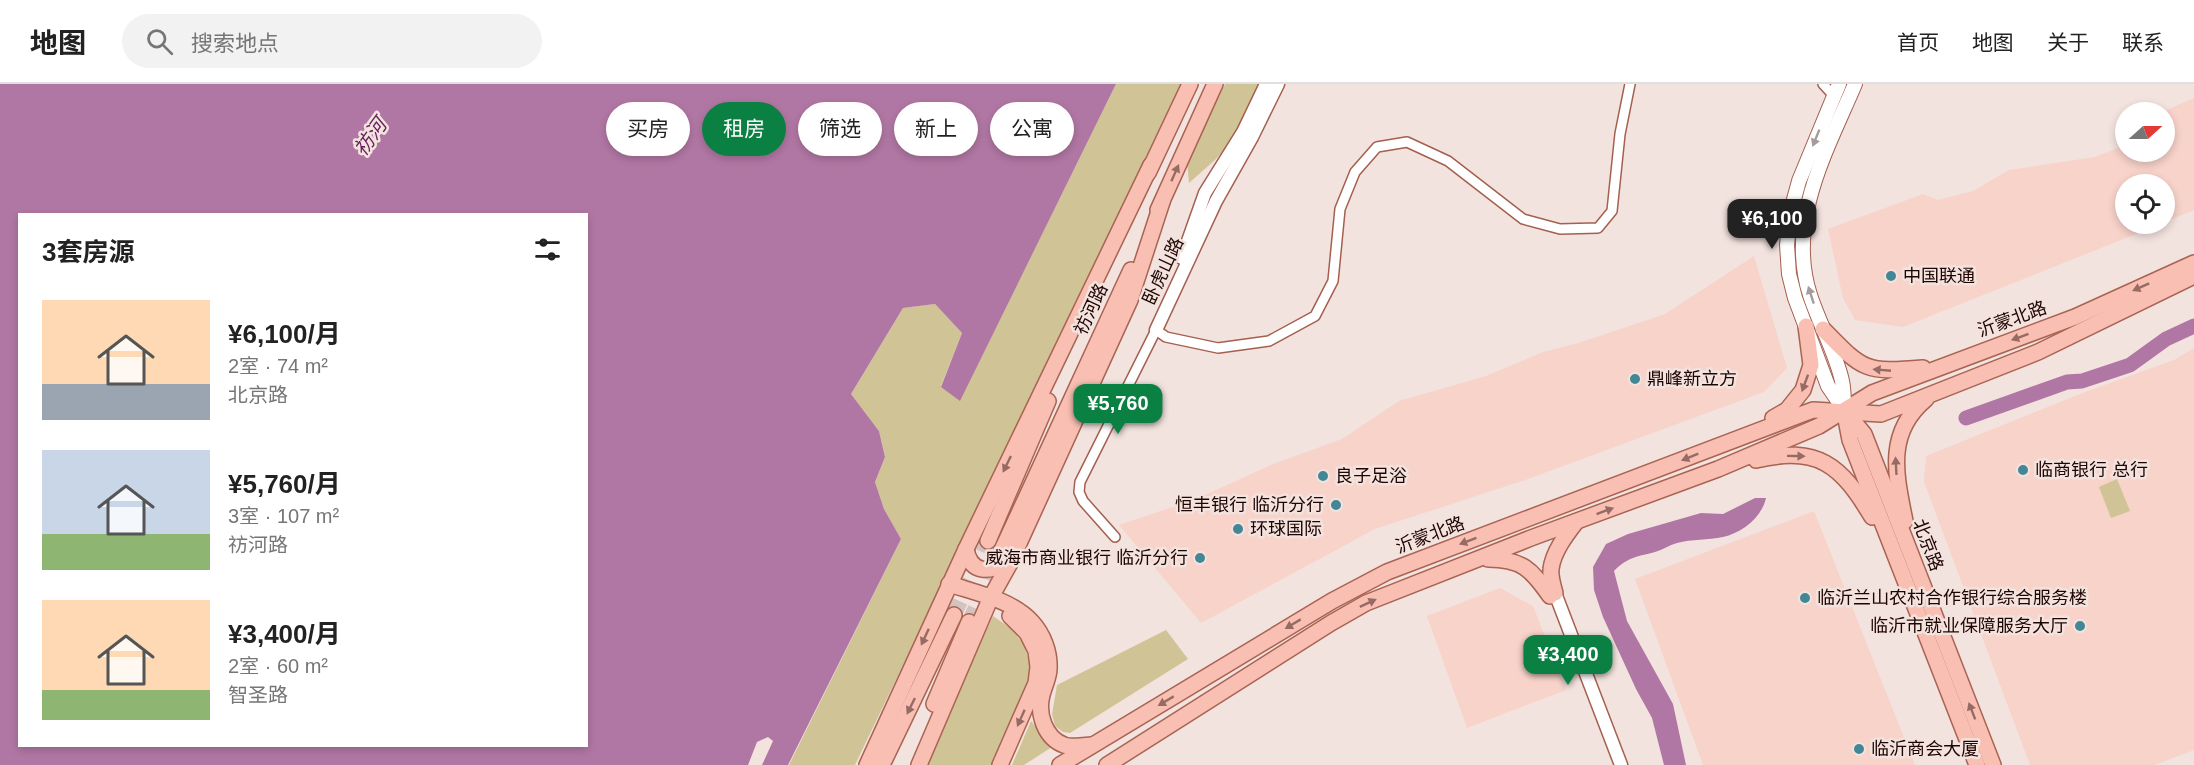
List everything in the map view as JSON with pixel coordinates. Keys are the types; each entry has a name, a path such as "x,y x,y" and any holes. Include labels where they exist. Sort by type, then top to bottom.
{"main road":[{"name":"祊河路","path":"988,541 1079,328 1121,240 1151,165 1190,84"},
{"path":"921,765 990,602 1006,556 1130,300 1162,202 1215,84"},
{"name":"北京路","path":"1855,84 1813,186 1805,217 1802,245 1804,272 1842,380 1850,440 1977,765"},
{"name":"北京路","path":"1836,90 1799,181 1790,214 1787,245 1789,274 1828,386 1864,434 1993,765"},
{"path":"867,765 966,549 1151,165"},
{"name":"沂蒙北路","path":"1107,765 1331,622 1366,603 1718,469 1819,426 1872,393 2075,317 2194,263"},
{"name":"沂蒙北路","path":"1060,765 1323,606 1388,572 1813,410 1881,414 2038,352 2194,276"},
{"path":"1721,444 1787,410 1799,398 1811,365 1806,326"},
{"path":"1823,329 1853,360 1876,370 1941,366"},
{"path":"1915,565 1897,483 1897,444 1909,417 1924,401 1939,391"},
{"path":"1718,469 1771,456 1818,458 1833,468 1854,488 1896,557"},
{"path":"1552,595 1551,569 1565,536 1577,521"},
{"path":"966,549 967,557 974,566 984,570 991,570 1006,556"},
{"path":"1479,559 1507,559 1519,563 1552,595"},
{"path":"950,584 990,602 1017,610 1032,621 1047,648 1049,670 1041,698 1041,716 1049,735 1065,746 1093,744"},
{"path":"990,602 1020,624 1038,659 1036,683 1000,765"},
{"path":"882,765 954,615"},
{"path":"909,765 969,622"}],"street":[{"name":"卧虎山路","path":"1156,330 1205,194 1243,132 1266,84"},
{"name":"卧虎山路","path":"1156,330 1216,201 1252,137 1278,84"},
{"path":"1115,537 1083,501 1079,492 1080,482 1156,330 1166,337 1218,348 1269,341 1315,316 1333,281 1340,209 1355,172 1377,147 1407,142 1448,162 1523,219 1560,229 1598,228 1612,211 1620,134 1630,84"},
{"path":"1823,84 1836,90"},
{"path":"1552,595 1615,765"},
{"path":"1552,595 1621,765"}],"shaded area":[{"path":"1116,84 1182,84 855,765 789,765 901,539 884,509 875,482 885,457 879,431 851,394 903,308 935,304 962,333 941,386 960,400"},
{"path":"1225,84 1260,84 1233,139 1216,159 1189,183 1187,162"},
{"path":"2194,98 2194,210 2175,218 2175,174 2115,174 2115,234 2136,234 1903,327 1855,320 1843,298 1828,229 1923,194 1938,200 1973,191 2009,170 2095,157 2115,149 2115,162 2175,162 2175,106"},
{"path":"1754,256 1787,368 1764,392 1528,479 1375,529 1201,623 1119,525 1196,499 1273,464 1342,439 1399,401 1486,376 1543,352 1578,343 1665,314"},
{"path":"2194,348 2194,750 2155,765 2030,765 1924,482 1926,456 2085,392 2174,360"},
{"path":"2117,479 2130,511 2111,518 2099,487"},
{"path":"1814,511 1915,765 1703,765 1635,579"},
{"path":"1500,588 1533,606 1566,690 1467,728 1427,616"},
{"path":"993,616 1009,627 1023,643 1031,666 1030,684 992,765 924,765"},
{"path":"1166,630 1188,659 1070,733 1063,732 1055,726 1052,714 1057,685"},
{"path":"1031,721 1052,747 1024,765 1012,765"}],"water":[{"name":"祊河","path":"0,84 1116,84 960,401 941,387 962,333 935,304 903,308 851,394 879,431 885,457 875,482 884,509 901,539 788,765 762,765 773,741 768,737 757,742 748,765 0,765"},
{"path":"1755,498 1766,498 1764,505 1756,518 1737,532 1723,537 1674,544 1628,560 1614,571 1627,621 1673,704 1686,765 1664,765 1652,718 1603,617 1594,590 1593,567 1606,544 1628,534 1701,513 1723,514"}],"waterway":[{"path":"1966,418 2067,382 2082,381 2130,365 2166,339 2194,326"}],"tunnel":[{"path":"954,615 988,541"},
{"path":"969,622 1002,550"}],"place":[{"name":"中国联通","path":"1891,276"},
{"name":"鼎峰新立方","path":"1635,379"},
{"name":"临商银行 总行","path":"2023,470"},
{"name":"良子足浴","path":"1323,476"},
{"name":"恒丰银行 临沂分行","path":"1336,505"},
{"name":"环球国际","path":"1238,529"},
{"name":"威海市商业银行 临沂分行","path":"1200,558"},
{"name":"临沂兰山农村合作银行综合服务楼","path":"1805,598"},
{"name":"临沂市就业保障服务大厅","path":"2080,626"},
{"name":"临沂商会大厦","path":"1859,749"}]}
